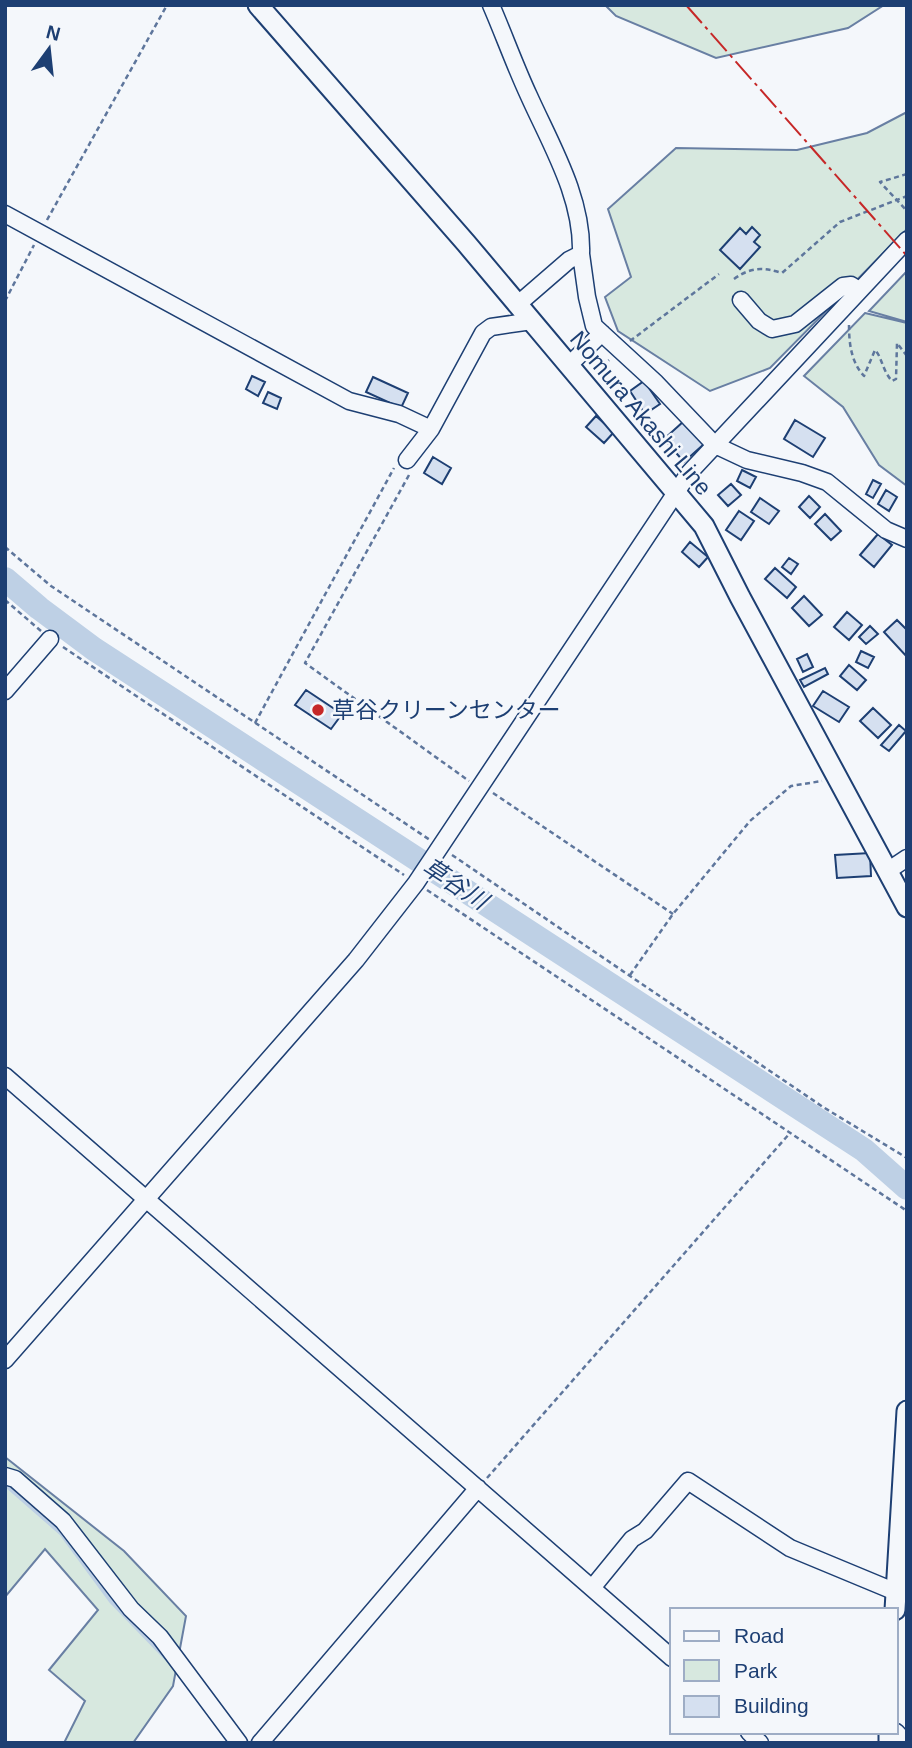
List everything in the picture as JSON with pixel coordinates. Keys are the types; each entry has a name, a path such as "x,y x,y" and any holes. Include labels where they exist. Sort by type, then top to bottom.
{"main road":[{"name":"Nomura Akashi Line","path":"258,5 457,232 704,526 907,907"},
{"path":"895,1601 907,1411"}],"street":[{"path":"491,5 530,98 548,133 577,213 587,297 594,326 656,383 715,445 747,460 802,472 827,482 886,530 907,539"},
{"path":"5,214 349,401 399,414 431,429"},
{"path":"5,1360 356,960 416,883 676,492 715,445 907,240"},
{"path":"517,305 569,260 581,254"},
{"path":"741,300 759,321 772,329 796,324 843,286 851,285 859,290"},
{"path":"407,460 431,429 483,333 491,327 532,321"},
{"path":"569,365 603,333"},
{"path":"5,691 50,639"},
{"path":"889,870 907,858"},
{"path":"5,1076 670,1656"},
{"path":"5,1476 15,1479 63,1521 131,1609 160,1637 239,1743"},
{"path":"592,1588 632,1539 645,1531 688,1481 790,1548 895,1601"},
{"path":"260,1743 478,1488"}],"path":[{"path":"5,301 167,5"},
{"path":"907,174 880,182 907,211"},
{"path":"734,279 747,270 758,268 782,273 840,222 907,196"},
{"path":"585,384 620,349 719,274"},
{"path":"849,314 852,354 864,376 875,350 882,368 892,381 896,379 897,343 907,356"},
{"path":"255,724 396,464 407,460 410,473 305,663 481,787 673,914"},
{"path":"5,547 51,586 823,1107 907,1158"},
{"path":"5,600 50,639 907,1211"},
{"path":"629,975 673,914 750,821 791,786 827,779 841,784"},
{"path":"478,1488 790,1133"}],"green space":[{"path":"605,5 884,5 848,28 716,58 616,16"},
{"path":"907,112 907,229 770,368 710,391 618,331 605,297 631,277 608,209 676,148 797,150 867,133"},
{"path":"907,271 907,322 869,311"},
{"path":"865,313 907,323 907,486 879,465 843,407 804,376"},
{"path":"5,1457 124,1551 186,1616 173,1686 133,1743 64,1743 85,1701 49,1670 98,1610 45,1549 5,1597"}],"building":[{"path":"752,227 760,235 754,242 760,247 740,269 720,250 740,228 746,234"},
{"path":"252,376 265,382 258,396 246,389"},
{"path":"373,377 408,393 401,408 366,392"},
{"path":"644,381 660,404 645,414 630,391"},
{"path":"268,392 281,398 277,409 263,403"},
{"path":"596,416 614,432 604,443 586,427"},
{"path":"795,420 825,438 813,457 784,439"},
{"path":"684,421 704,444 684,462 664,439"},
{"path":"433,457 451,468 442,484 424,473"},
{"path":"742,470 756,477 750,488 737,481"},
{"path":"873,480 881,484 873,498 866,494"},
{"path":"731,484 741,495 728,506 718,495"},
{"path":"886,490 897,497 889,511 878,504"},
{"path":"809,496 820,507 810,518 799,507"},
{"path":"760,498 779,511 769,524 751,512"},
{"path":"739,511 754,521 741,540 726,530"},
{"path":"825,514 841,531 831,540 815,524"},
{"path":"878,534 892,545 874,567 860,555"},
{"path":"690,542 708,557 699,567 682,552"},
{"path":"789,558 798,564 791,574 782,567"},
{"path":"775,568 796,587 787,598 765,579"},
{"path":"804,596 822,615 809,626 792,608"},
{"path":"847,612 862,625 849,640 834,627"},
{"path":"897,620 907,630 907,657 884,632"},
{"path":"870,626 878,634 866,644 859,637"},
{"path":"861,651 874,657 868,668 856,662"},
{"path":"807,654 813,667 803,672 797,659"},
{"path":"849,665 866,680 857,690 840,676"},
{"path":"825,668 828,674 804,687 800,680"},
{"name":"草谷クリーンセンター","path":"306,690 342,714 331,729 295,705"},
{"path":"823,691 849,707 839,722 813,706"},
{"path":"873,708 891,725 878,738 860,721"},
{"path":"899,725 906,731 889,751 881,745"},
{"path":"870,853 871,876 837,878 835,855"}],"waterway":[{"name":"草谷川","path":"5,579 94,649 864,1150 907,1188"},
{"path":"5,1484 61,1533 111,1601 166,1658"}],"power":[{"path":"686,5 907,256"}],"place":[{"name":"草谷クリーンセンター","path":"318,710"}]}
